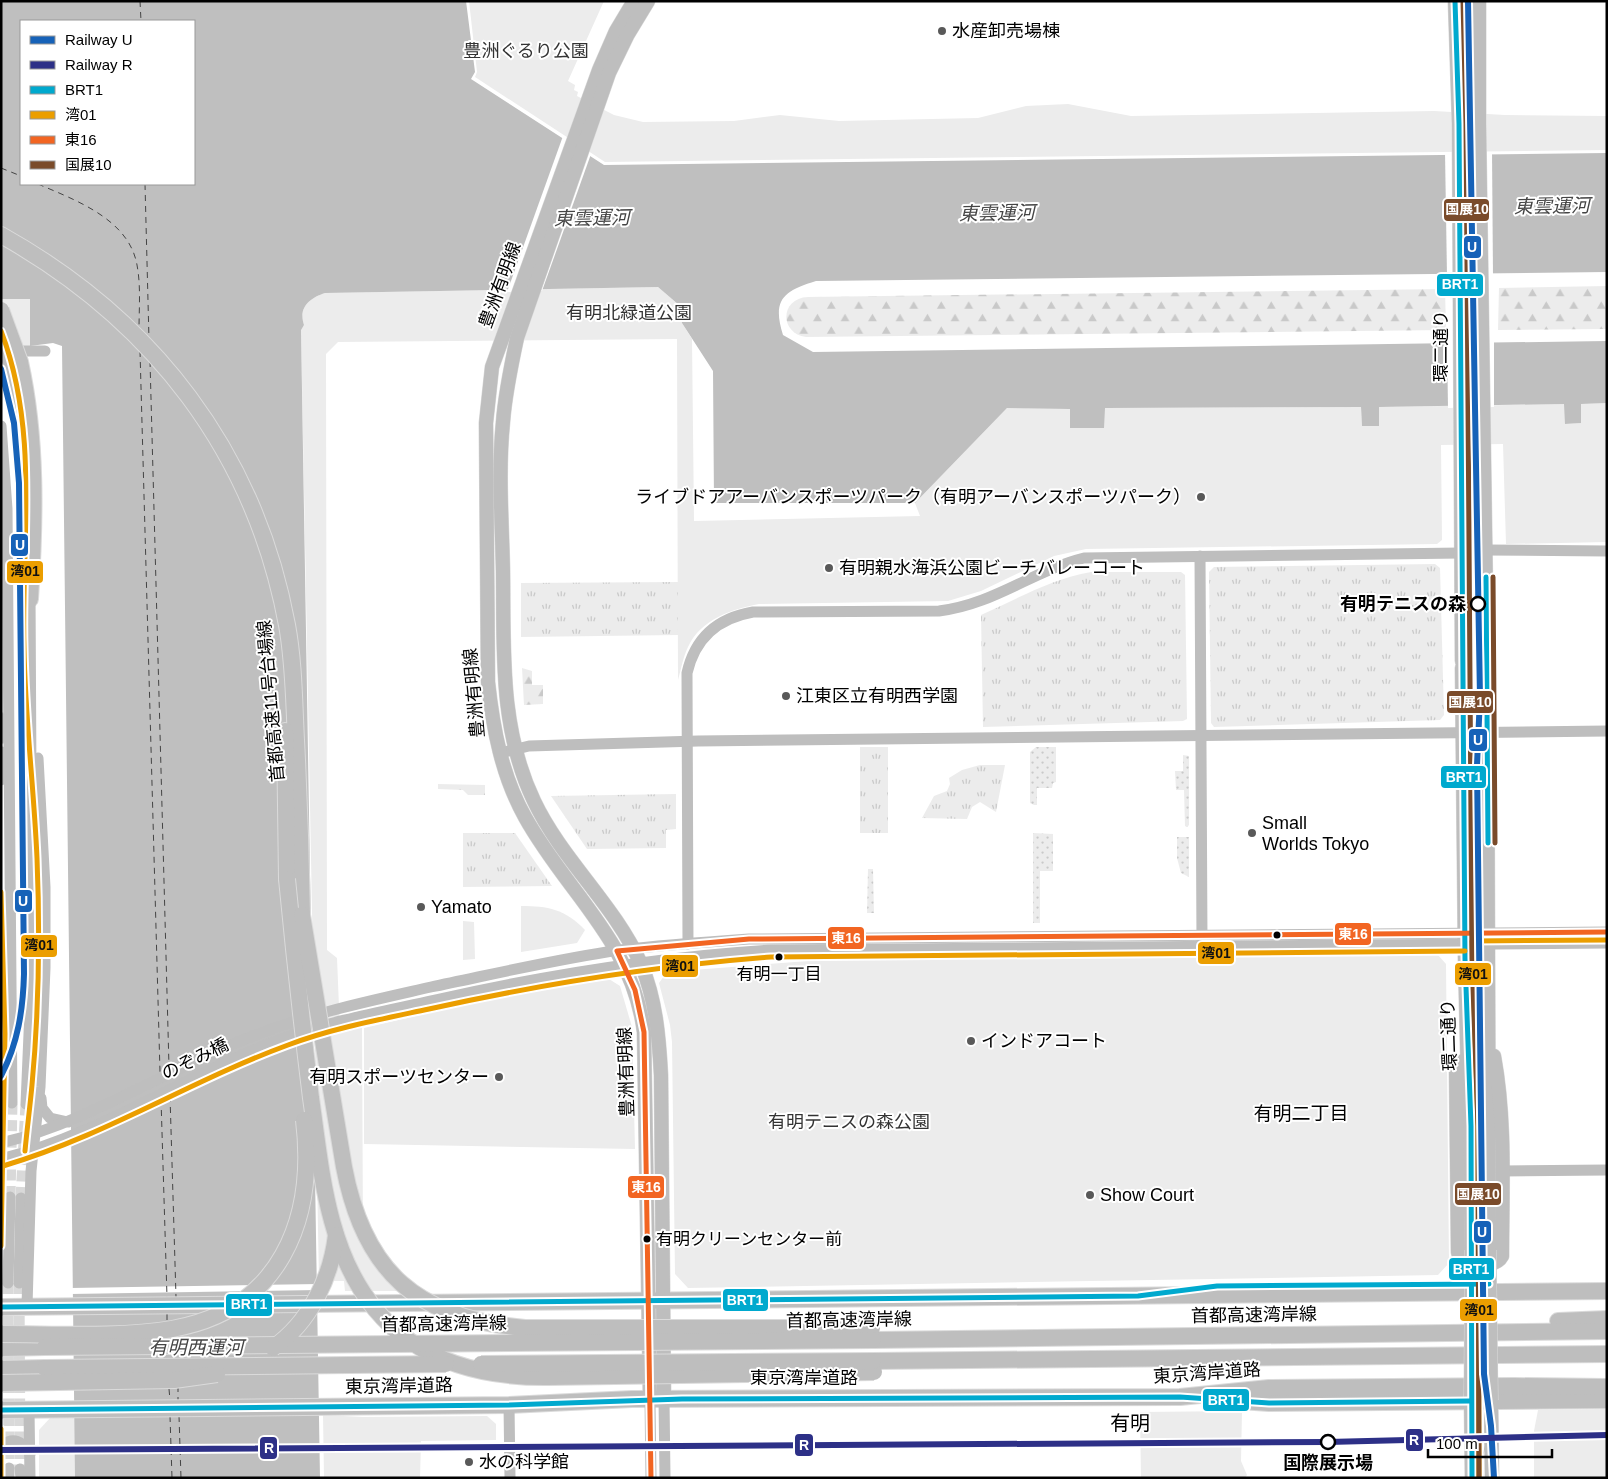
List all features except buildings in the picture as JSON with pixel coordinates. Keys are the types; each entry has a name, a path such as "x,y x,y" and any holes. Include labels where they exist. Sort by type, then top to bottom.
{"highway":[{"name":"首都高速11号台場線","path":"1,235 76,282 142,341 174,378 201,414 227,457 250,502 276,576 290,650 298,779 302,915"},
{"name":"首都高速11号台場線","path":"1,247 52,278 86,304 152,366 180,402 205,440 240,508 265,578 281,659 285,729 288,879"},
{"path":"1,310 20,362 30,417 33,546 30,599"},
{"path":"1,721 2,735"},
{"path":"1,1334 153,1332 187,1326 216,1315 241,1301 271,1273 287,1250 301,1211 307,1166 305,1132 289,1002 288,879"},
{"path":"288,879 301,1020 317,1138 332,1222 345,1258 358,1284 374,1307 400,1333 421,1349 448,1363 484,1373 513,1376 1063,1363 1093,1359 1607,1354"},
{"path":"302,915 344,1166 353,1206 364,1235 381,1261 415,1294 459,1317 491,1325 525,1328 873,1334"},
{"path":"1,1383 174,1380 216,1374 243,1365 279,1344 297,1326 312,1305 324,1283 332,1259 337,1219 335,1188 310,1017 302,915"},
{"path":"1138,1296 1217,1286 1607,1282"},
{"path":"1,1307 346,1302 656,1301 1607,1291"},
{"path":"1439,1332 1524,1322 1607,1319"},
{"name":"首都高速湾岸線","path":"1,1348 873,1334 969,1339 1607,1331"},
{"path":"1265,1358 1607,1364"},
{"path":"1,1369 874,1366"},
{"path":"1180,1397 1269,1403 1471,1401 1490,1400 1513,1393 1534,1382 1607,1380"},
{"name":"東京湾岸道路","path":"1,1410 509,1405 657,1399 1180,1397 1269,1388 1513,1393 1607,1387"},
{"path":"1513,1393 1607,1400"}],"main road":[{"name":"豊洲有明線","path":"634,1 616,31 599,70 502,333 492,367 487,398 488,682 492,718 500,753 514,795 526,818 626,965 638,997 644,1032 656,1301"},
{"name":"豊洲有明線","path":"648,1 628,34 609,73 517,338 509,374 502,425 504,681 508,715 515,748 526,783 544,821 614,917 633,949 648,985 659,1033 661,1075 656,1301 657,1399"},
{"name":"環二通り","path":"1455,1 1459,134 1465,939 1472,1250 1471,1401"},
{"path":"1479,1 1478,124 1488,732 1489,1284 1492,1478"},
{"path":"487,398 494,389 498,373 509,374"},
{"path":"1468,1058 1460,1063 1456,1069 1458,1252 1462,1262 1466,1264 1493,1265 1502,1256 1502,1171 1498,1078 1489,1025"},
{"path":"1471,1401 1472,1478"}],"street":[{"path":"1,343 13,377 24,432 27,470 34,753 32,964 26,1104"},
{"path":"1,351 45,351"},
{"path":"1,426 6,500 8,610 5,752 11,942 12,1103"},
{"path":"1485,550 1607,550"},
{"path":"688,944 685,690 690,659 704,637 714,627 736,615 753,612 948,610 991,598 1048,569 1084,558 1461,553"},
{"path":"1200,556 1199,736 1202,948"},
{"path":"1,780 5,752 2,735 8,610"},
{"path":"500,753 515,748 685,742 1607,731"},
{"path":"27,1306 32,1152 40,1087 45,968 45,886 34,753"},
{"path":"1465,939 1607,932"},
{"name":"のぞみ橋","path":"1,1143 34,1135 55,1124 68,1122 243,1040 356,1004 529,966 617,951 756,939 1202,935 1465,939"},
{"path":"1489,938 1607,942"},
{"name":"のぞみ橋","path":"1,1159 32,1152 54,1144 248,1052 289,1037 357,1017 547,977 626,965 771,950 1202,948 1465,939"},
{"path":"1,976 1,1096"},
{"path":"40,1087 42,1108 55,1124"},
{"path":"1502,1171 1607,1170"},
{"path":"14,1283 15,1198"},
{"path":"651,1478 657,1399"},
{"path":"657,1399 665,1478"},
{"path":"509,1405 510,1478"},
{"path":"29,1410 30,1478"},
{"path":"1,1446 7,1442 19,1441 25,1445 30,1454"}],"green space":[{"name":"豊洲ぐるり公園","path":"469,1 604,1 568,81 575,85 574,90 578,92 577,96 614,115 643,122 734,121 780,115 839,121 978,118 1026,106 1068,104 1131,116 1434,111 1505,115 1607,116 1607,150 605,162 475,77 477,72"},
{"path":"1607,286 1607,329 1498,330 1499,288"},
{"name":"有明北緑道公園","path":"658,287 679,305 682,323 692,339 694,521 920,516 915,503 1007,408 1070,409 1071,428 1105,408 1361,407 1362,426 1379,407 1565,404 1565,424 1581,423 1581,404 1607,403 1607,542 1506,544 1503,444 1441,445 1442,540 1437,544 1086,549 1054,556 981,591 948,601 759,604 728,612 709,622 701,629 686,651 678,680 677,339 338,342 326,354 327,950 337,958 340,1031 362,1025 363,1239 407,1291 345,1291 344,1281 319,1281 301,329 304,325 304,308 310,301 325,293"},
{"path":"1445,289 1446,330 806,337 797,334 791,329 787,323 786,316 792,303 808,297"},
{"path":"1,299 30,299 30,346 1,347"},
{"path":"1435,564 1440,568 1444,715 1440,720 1214,727 1211,723 1209,572 1214,567"},
{"path":"1091,572 1181,572 1185,575 1187,719 1183,721 983,727 981,615 1048,584"},
{"path":"678,582 678,635 521,637 521,583"},
{"path":"522,668 532,671 532,685 543,685 543,704 524,705"},
{"path":"860,747 888,747 888,833 860,833"},
{"path":"1036,747 1056,747 1056,782 1053,783 1052,788 1037,788 1037,805 1034,805 1030,803 1030,752"},
{"path":"1183,755 1189,756 1189,825 1187,827 1185,826 1184,790 1176,790 1175,771 1183,771"},
{"path":"980,765 1005,765 996,812 980,802 972,807 967,819 922,818 934,796 947,791 950,784 949,778 962,770"},
{"path":"438,784 485,785 485,795 468,795 463,790 438,789"},
{"path":"676,794 676,829 666,830 666,848 587,849 551,796"},
{"path":"463,833 515,833 552,886 463,887"},
{"path":"1033,833 1053,834 1053,871 1040,871 1040,923 1033,923"},
{"path":"1177,837 1189,837 1189,877 1181,873 1177,858"},
{"path":"868,869 873,869 874,913 867,913"},
{"path":"521,906 556,910 570,917 585,930 577,943 521,952"},
{"path":"463,921 474,922 475,959 463,960"},
{"name":"有明テニスの森公園","path":"1438,955 1446,964 1449,1263 1438,1275 688,1288 675,1274 672,1042 670,1025 659,983 667,972 821,960"},
{"name":"有明スポーツセンター","path":"609,979 620,986 632,1027 635,1149 364,1144 364,1028 498,997"},
{"path":"1607,1409 1607,1478 1534,1478 1534,1431 1538,1410"},
{"path":"1242,1411 1241,1461 1247,1475 1245,1478 1141,1478 1140,1412"},
{"path":"323,1415 363,1417 487,1416 496,1424 496,1440 421,1441 420,1478 324,1478"},
{"path":"51,1417 75,1417 76,1478 39,1478 39,1430"}],"water":[{"path":"1,1 466,1 475,72 471,79 604,165 1607,153 1607,272 816,281 788,293 780,305 779,313 783,335 813,352 1607,341 1607,403 1581,404 1581,423 1565,424 1564,404 1379,407 1379,426 1362,426 1361,407 1105,408 1104,428 1070,428 1070,409 1007,408 915,503 714,503 713,371 682,323 679,305 658,287 325,293 307,304 304,308 304,325 301,330 320,1478 75,1478 62,346 53,343 30,346 30,299 1,299"}],"pier":[{"path":"563,136 591,154 542,291 507,292"},
{"path":"1445,152 1492,152 1493,276 1447,276"},
{"path":"1494,340 1494,407 1448,408 1447,341"},
{"path":"319,1284 319,1290 70,1294 70,1288"}],"ferry route":[{"path":"140,1 141,20"},
{"path":"1,168 20,176"},
{"path":"40,185 98,213 112,223 123,235 132,249 137,265 139,330"},
{"path":"145,185 149,340"},
{"path":"140,351 160,1072"},
{"path":"150,361 169,1067"},
{"path":"170,1096 176,1297"},
{"path":"161,1099 167,1297"},
{"path":"167,1314 167,1322"},
{"path":"178,1386 178,1400"},
{"path":"169,1389 170,1400"},
{"path":"170,1416 172,1478"},
{"path":"179,1416 181,1478"}],"tunnel":[{"path":"10,1197 12,1103"},
{"path":"21,1198 26,1104"},
{"path":"8,1283 9,1468"},
{"path":"19,1283 20,1469"}],"tram line":[{"path":"1473,1426 1482,1458 1483,1478"},
{"path":"1482,1458 1491,1426"}],"rail line":[{"name":"U","path":"1468,1 1480,697 1477,765 1484,1374 1491,1426 1494,1478"},
{"name":"U","path":"1,369 14,423 19,483 24,974 18,1026 12,1051 1,1076"},
{"name":"R","path":"1,1450 1328,1442 1607,1435"}],"transit line":[{"name":"BRT1","path":"1455,1 1459,124 1465,959 1471,1126 1472,1478"},
{"name":"国展10","path":"1463,1 1466,124 1472,959 1478,1126 1479,1478"},
{"name":"湾01","path":"1,331 13,369 21,408 25,448 25,674 38,886 39,943 36,1028 25,1151"},
{"name":"BRT1","path":"1486,577 1488,843"},
{"name":"国展10","path":"1493,577 1495,843"},
{"name":"湾01","path":"1,892 5,1034 1,1246"},
{"name":"東16","path":"651,1478 644,1032 635,990 617,951 749,939 1607,932"},
{"name":"湾01","path":"1479,1478 1478,1126 1472,941 1607,940"},
{"name":"湾01","path":"3,1166 77,1140 252,1059 305,1039 358,1024 471,1000 599,977 685,965 771,957 1465,951"},
{"name":"BRT1","path":"1,1307 1138,1296 1217,1286 1489,1284"},
{"name":"BRT1","path":"1,1410 509,1405 682,1399 1180,1397 1269,1403 1471,1401"},
{"name":"湾01","path":"1,1429 1,1478"}],"place":[{"name":"水産卸売場棟","path":"942,31"},
{"name":"ライブドアアーバンスポーツパーク（有明アーバンスポーツパーク）","path":"1201,497"},
{"name":"有明親水海浜公園ビーチバレーコート","path":"829,568"},
{"name":"有明テニスの森","path":"1478,604"},
{"name":"江東区立有明西学園","path":"786,696"},
{"name":"Small Worlds Tokyo","path":"1252,833"},
{"name":"Yamato","path":"421,907"},
{"name":"有明一丁目","path":"779,957"},
{"name":"インドアコート","path":"971,1041"},
{"name":"有明スポーツセンター","path":"499,1077"},
{"name":"Show Court","path":"1090,1195"},
{"name":"有明クリーンセンター前","path":"647,1239"},
{"name":"国際展示場","path":"1328,1442"},
{"name":"水の科学館","path":"469,1462"}],"district":[{"name":"有明二丁目","path":"1301,1113"},
{"name":"有明","path":"1130,1423"}],"water label":[{"name":"東雲運河","path":"1552,206"},
{"name":"東雲運河","path":"997,213"},
{"name":"東雲運河","path":"592,218"},
{"name":"有明西運河","path":"196,1347"}]}
